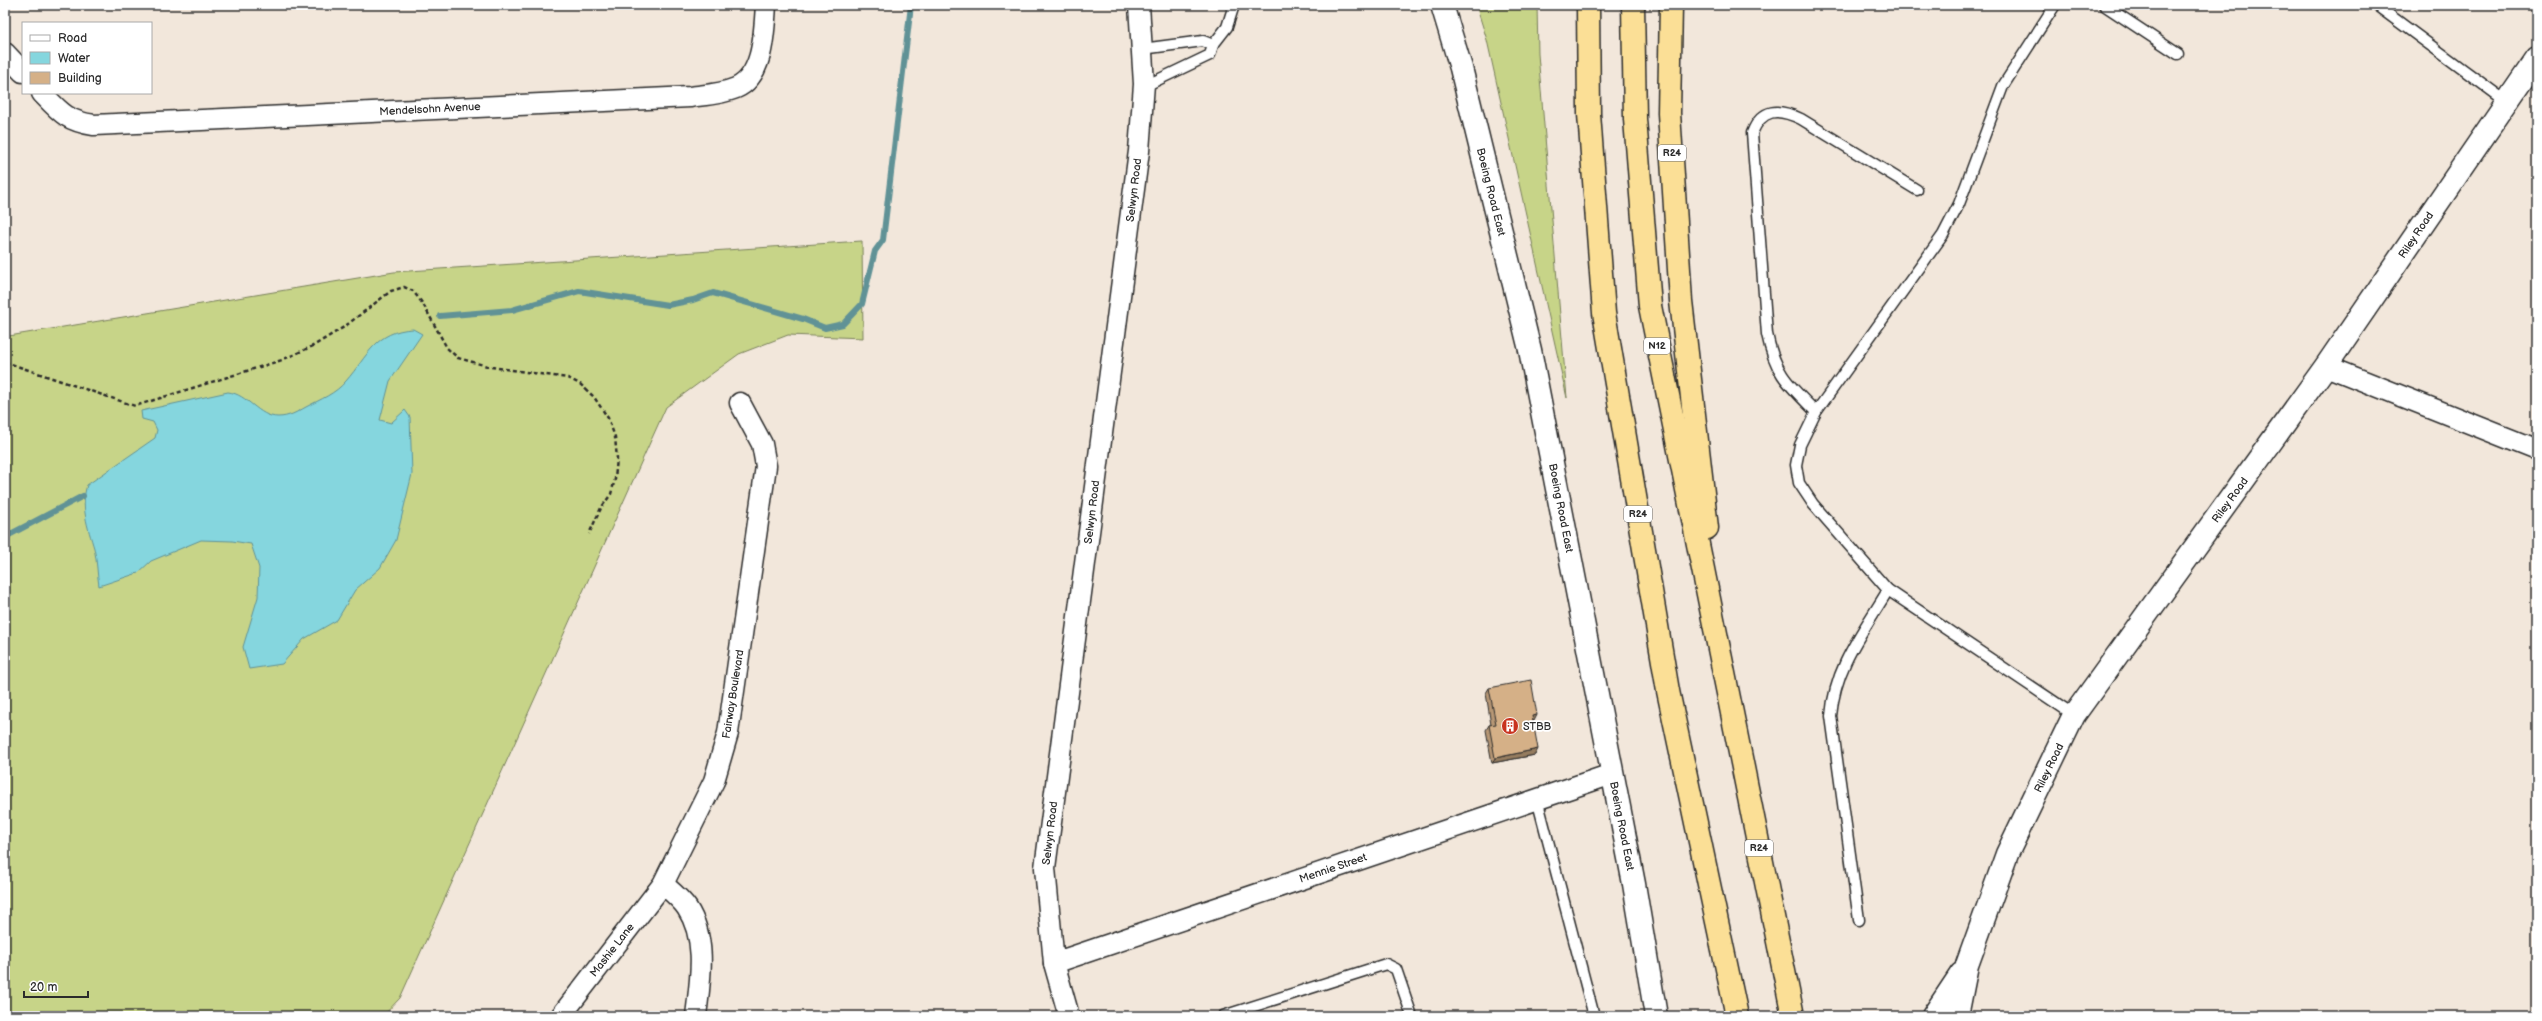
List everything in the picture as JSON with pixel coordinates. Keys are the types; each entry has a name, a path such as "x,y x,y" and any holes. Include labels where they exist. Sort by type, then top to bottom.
{"highway":[{"name":"R24","path":"1588,5 1589,114 1604,313 1668,691 1737,1016"},
{"name":"N12","path":"1633,5 1635,119 1650,306 1724,681"},
{"name":"R24","path":"1672,5 1669,113 1681,301 1724,681 1793,1016"}],"main road":[{"name":"Boeing Road East","path":"1442,5 1461,68 1530,350 1634,884 1656,1016"},
{"name":"Riley Road","path":"1967,965 2007,854 2074,715 2326,366 2537,58"},
{"path":"1646,963 1662,1016"},
{"path":"1933,1016 1967,965"},
{"path":"1957,1016 1967,965"}],"street":[{"name":"Mendelsohn Avenue","path":"43,94 62,115 75,122 94,125 690,97 736,88 749,79 760,54 766,5"},
{"name":"Selwyn Road","path":"1069,1016 1054,963 1045,868 1139,151 1143,87 1139,5"},
{"path":"5,53 22,71"},
{"path":"2326,366 2537,450"},
{"name":"Fairway Boulevard","path":"663,884 714,781 728,733 766,466 762,444 740,403"},
{"name":"Mennie Street","path":"1054,963 1612,774"},
{"path":"663,884 687,908 696,931 701,957 696,1016"},
{"name":"Mashie Lane","path":"561,1016 663,884"}],"lane":[{"path":"1143,87 1210,55 1213,45 1227,27 1234,5"},
{"path":"2056,5 2003,86 1959,204 1943,235 1816,412 1800,445 1796,465 1799,483 1812,504 1888,590 2074,715"},
{"path":"2104,5 2178,54"},
{"path":"2376,5 2507,102"},
{"path":"1142,49 1203,41 1213,45"},
{"path":"1816,412 1779,373 1771,356 1767,334 1752,133 1757,120 1765,114 1787,112 1917,190"},
{"path":"1859,920 1832,716 1833,693 1841,669 1888,590"},
{"path":"1537,800 1594,1016"},
{"path":"1223,1016 1386,964 1396,969 1412,1016"}],"path":[{"path":"5,362 135,406 282,360 301,352 344,327 392,291 404,288 408,289 423,304 447,348 458,358 477,364 568,378 580,384 594,396 608,418 615,437 617,459 615,479 611,494 601,508 589,534"}],"green space":[{"path":"1476,5 1537,5 1538,54 1567,398 1487,40"},
{"path":"862,241 863,338 788,335 739,354 666,407 400,998 383,1016 5,1016 5,331 9,336 394,272"}],"water":[{"path":"413,329 422,334 390,381 380,420 391,423 405,410 410,417 412,474 396,540 380,568 355,590 337,620 304,639 282,664 249,669 243,647 258,597 259,568 251,544 232,541 201,540 151,561 138,573 99,586 95,553 87,525 84,501 85,493 87,485 155,438 157,430 153,422 142,419 141,411 228,392 241,397 259,410 271,416 282,417 289,415 322,399 342,386 367,354 381,340 390,334"}],"building":[{"name":"STBB","path":"1531,680 1537,715 1532,716 1538,749 1495,758 1489,725 1496,724 1489,688"}],"waterway":[{"path":"440,316 512,310 579,291 668,305 693,300 713,293 803,319 825,328 843,324 862,304 875,251 883,240 911,5"},
{"path":"5,537 83,496"}],"place":[{"name":"STBB","path":"1510,726"}]}
